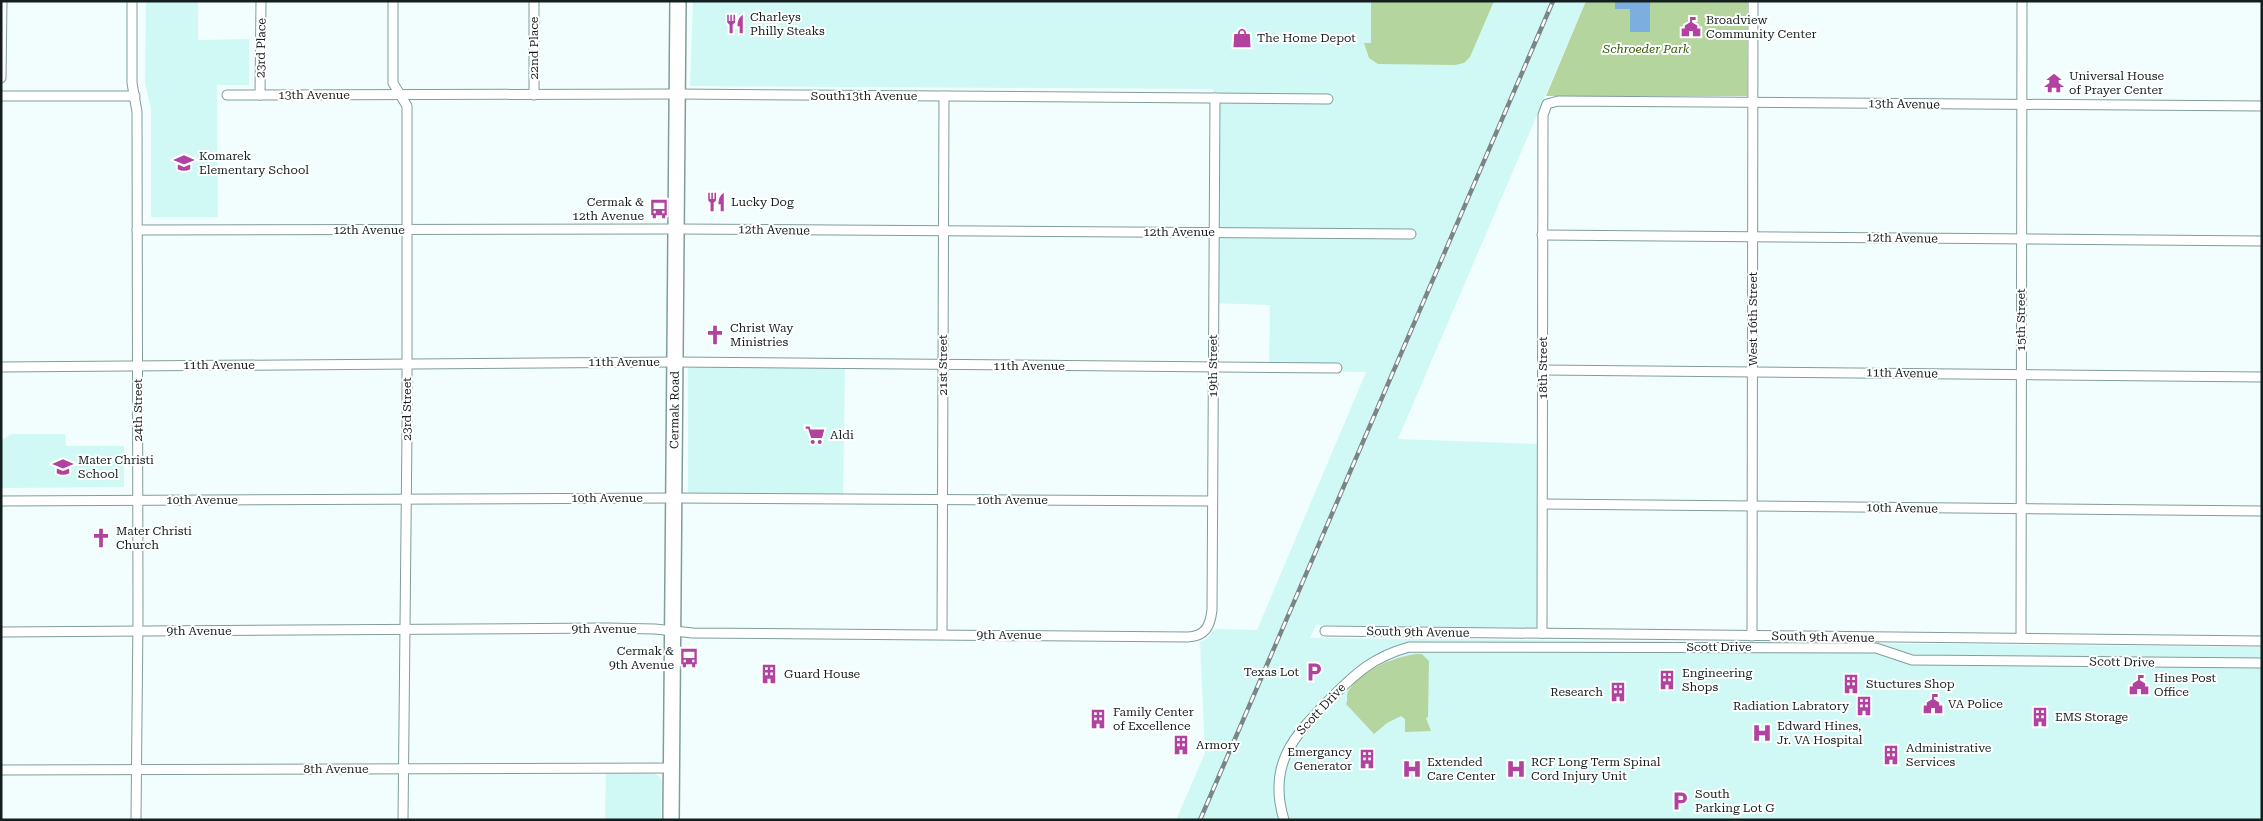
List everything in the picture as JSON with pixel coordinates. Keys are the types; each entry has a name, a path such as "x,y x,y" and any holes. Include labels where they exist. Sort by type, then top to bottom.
{"main road":[{"name":"Cermak Road","path":"671,820 678,1"}],"street":[{"path":"1,78 2,1"},
{"name":"24th Street","path":"132,1 132,83 137,112 138,631 136,820"},
{"name":"23rd Place","path":"260,95 261,1"},
{"name":"23rd Street","path":"393,1 393,83 407,106 403,820"},
{"name":"22nd Place","path":"534,1 534,95"},
{"name":"West 16th Street","path":"1752,636 1753,1"},
{"name":"15th Street","path":"2021,638 2022,1"},
{"name":"South13th Avenue","path":"400,95 678,94 1328,98"},
{"name":"13th Avenue","path":"227,95 400,95"},
{"path":"1,96 135,96"},
{"name":"21st Street","path":"942,634 944,96"},
{"name":"19th Street","path":"1205,632 1209,626 1212,610 1215,98"},
{"name":"13th Avenue","path":"1547,104 1558,101 2262,106"},
{"name":"18th Street","path":"1542,633 1543,115 1547,104"},
{"name":"12th Avenue","path":"137,230 676,229 1411,234"},
{"name":"12th Avenue","path":"1542,235 2262,241"},
{"name":"11th Avenue","path":"1,367 676,362 1337,368"},
{"name":"11th Avenue","path":"1543,370 2262,376"},
{"name":"10th Avenue","path":"1,501 674,498 1212,501"},
{"name":"10th Avenue","path":"1543,504 2262,511"},
{"name":"9th Avenue","path":"1,632 616,628 701,633 1196,637 1205,632"},
{"name":"South 9th Avenue","path":"1325,631 2262,641"},
{"name":"Scott Drive","path":"1284,820 1279,785 1285,756 1290,743 1303,727 1356,673 1374,659 1409,648 1430,646 1876,648 1912,660 2262,663"},
{"name":"8th Avenue","path":"1,770 672,768"}],"shaded area":[{"name":"Komarek Elementary School","path":"146,1 198,2 198,40 249,39 249,85 217,85 218,217 151,217 151,109 145,83"},
{"path":"693,1 1586,1 1398,439 1538,444 1537,628 1316,625 1310,638 2262,647 2262,820 1176,820 1205,753 1200,642 1208,638 1215,629 1257,630 1366,372 1269,371 1270,305 1211,303 1213,89 690,86"},
{"path":"688,367 845,367 843,498 688,495"},
{"name":"Mater Christi School","path":"11,434 65,434 66,446 124,446 124,487 1,488 1,441"},
{"path":"606,773 654,773 659,776 662,782 661,820 605,820"}],"green space":[{"path":"1371,1 1494,1 1470,57 1464,63 1455,65 1378,64 1369,58 1364,43 1371,43"},
{"name":"Schroeder Park","path":"1586,1 1747,1 1747,96 1546,96"},
{"path":"1422,654 1429,661 1428,717 1426,718 1431,731 1405,732 1405,719 1401,716 1387,723 1374,734 1346,704 1348,692 1370,670 1397,658"}],"water":[{"path":"1615,1 1650,1 1650,32 1630,32 1630,9 1615,9"}],"railway":[{"path":"1200,820 1553,1"}],"place":[{"name":"Charleys Philly Steaks","path":"735,24"},
{"name":"Broadview Community Center","path":"1691,27"},
{"name":"The Home Depot","path":"1242,38"},
{"name":"Universal House of Prayer Center","path":"2054,83"},
{"name":"Komarek Elementary School","path":"184,163"},
{"name":"Lucky Dog","path":"716,202"},
{"name":"Cermak & 12th Avenue","path":"659,209"},
{"name":"Christ Way Ministries","path":"715,335"},
{"name":"Aldi","path":"815,435"},
{"name":"Mater Christi School","path":"63,467"},
{"name":"Mater Christi Church","path":"101,538"},
{"name":"Cermak & 9th Avenue","path":"689,658"},
{"name":"Texas Lot","path":"1314,672"},
{"name":"Guard House","path":"769,674"},
{"name":"Engineering Shops","path":"1667,680"},
{"name":"Stuctures Shop","path":"1851,684"},
{"name":"Hines Post Office","path":"2139,685"},
{"name":"Research","path":"1618,692"},
{"name":"VA Police","path":"1933,704"},
{"name":"Radiation Labratory","path":"1864,706"},
{"name":"EMS Storage","path":"2040,717"},
{"name":"Family Center of Excellence","path":"1098,719"},
{"name":"Edward Hines, Jr. VA Hospital","path":"1762,733"},
{"name":"Armory","path":"1181,745"},
{"name":"Administrative Services","path":"1891,755"},
{"name":"Emergancy Generator","path":"1367,759"},
{"name":"Extended Care Center","path":"1412,769"},
{"name":"RCF Long Term Spinal Cord Injury Unit","path":"1516,769"},
{"name":"South Parking Lot G","path":"1680,801"}]}
